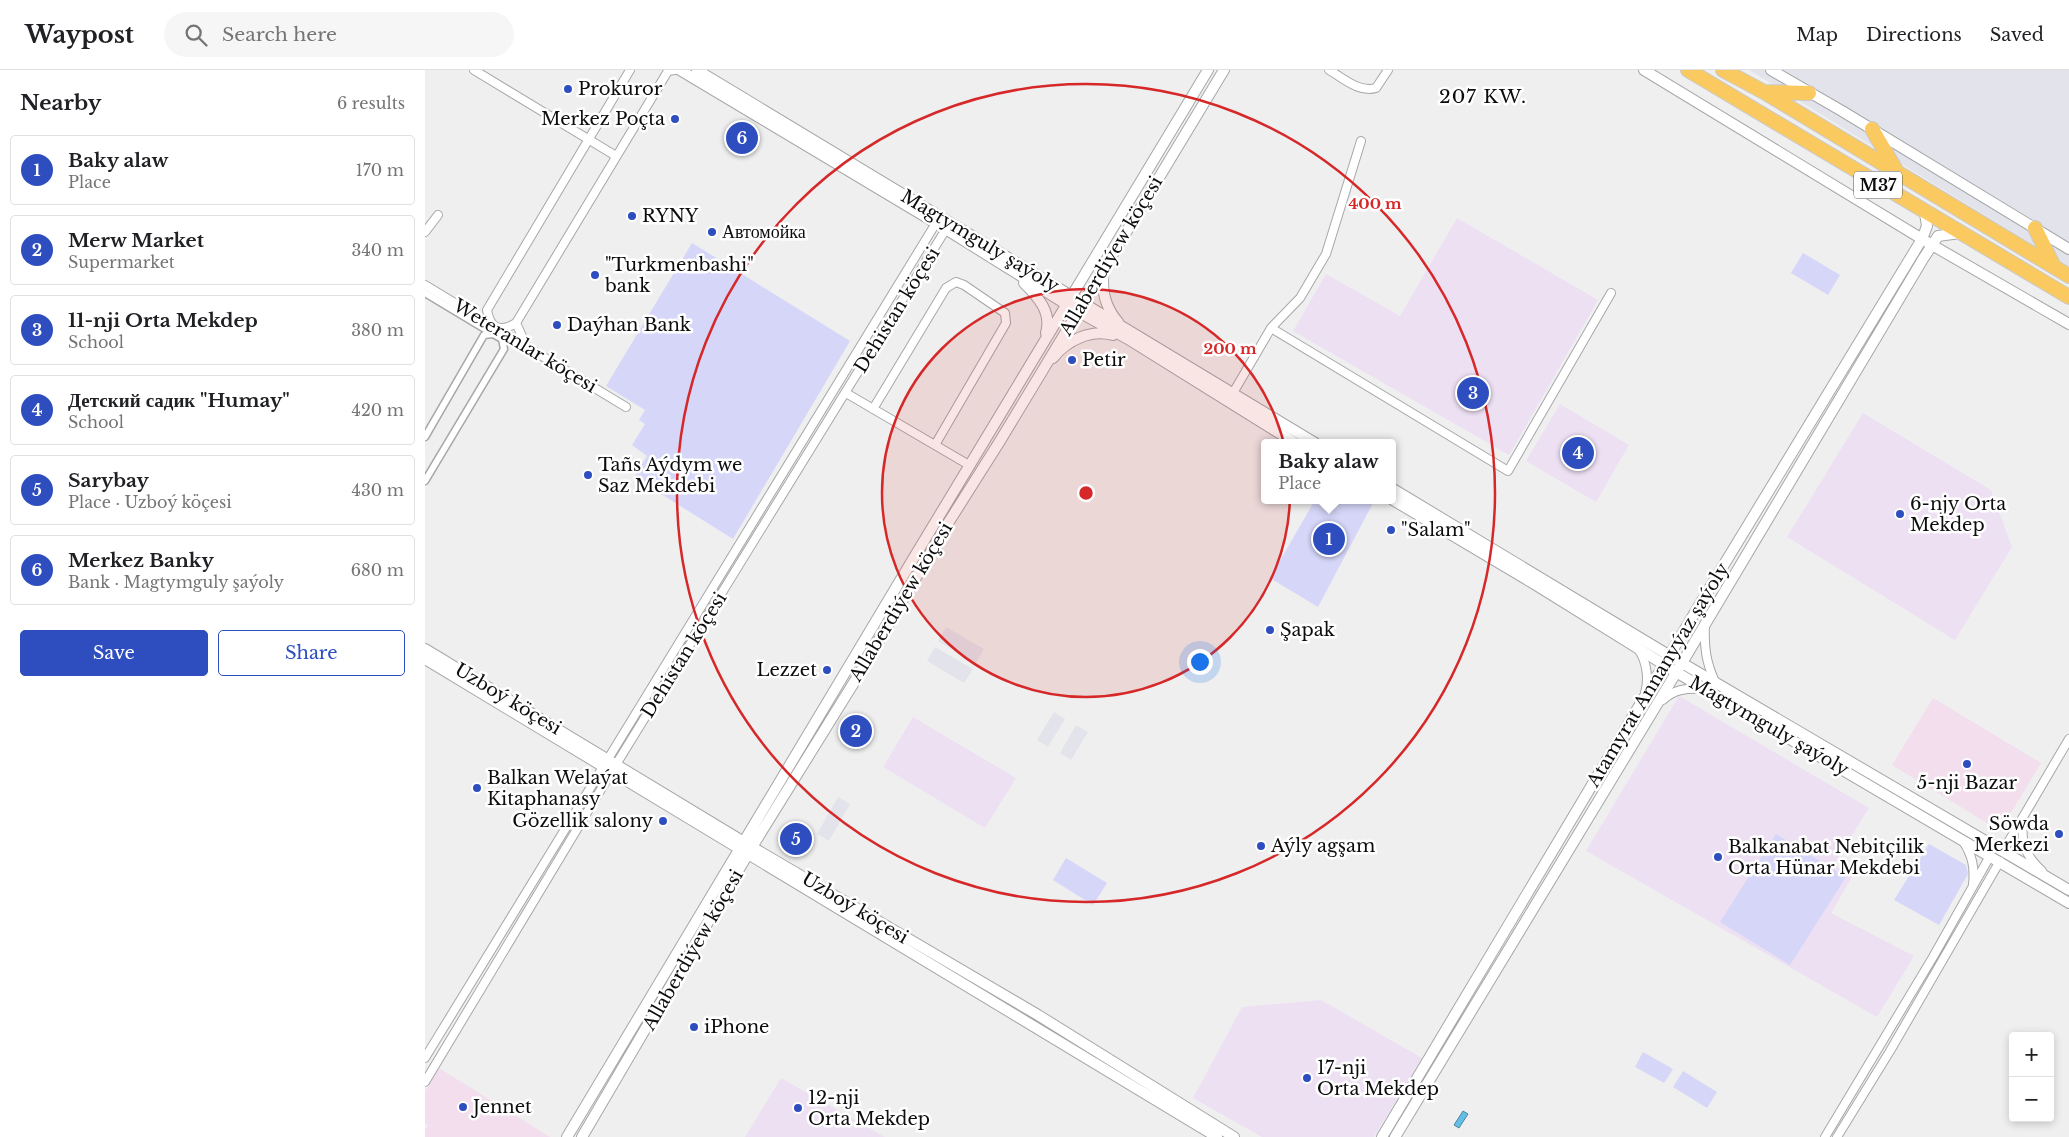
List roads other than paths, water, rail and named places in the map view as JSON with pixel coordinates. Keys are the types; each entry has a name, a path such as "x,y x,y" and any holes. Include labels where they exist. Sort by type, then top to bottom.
{"highway":[{"name":"M37","path":"1688,70 1925,213 2069,297"},
{"name":"M37","path":"1723,70 1764,92 2069,276"},
{"path":"1764,92 1809,93"},
{"path":"1872,129 1899,175"},
{"path":"2035,228 2055,268"}],"street":[{"path":"474,70 616,156"},
{"path":"469,312 481,313 487,310 630,70"},
{"path":"425,437 484,335 507,329 516,323 668,71 675,70"},
{"name":"Magtymguly şaýoly","path":"680,70 946,229 1009,269 1122,326 1308,439"},
{"name":"Magtymguly şaýoly","path":"697,70 1068,300"},
{"name":"Allaberdiýew köçesi","path":"582,1137 969,465 1208,70"},
{"name":"Allaberdiýew köçesi","path":"567,1137 747,848 848,693 945,528 1224,70"},
{"path":"1329,70 1359,88 1368,91 1376,88 1388,70"},
{"path":"1644,70 1932,245 2069,324"},
{"path":"1771,70 2069,249"},
{"path":"1233,393 1271,328 1300,298 1326,254 1361,141"},
{"name":"Atamyrat Annanyýaz şaýoly","path":"1382,1137 1922,239 1927,226 1925,213"},
{"path":"425,232 438,215"},
{"name":"Dehistan köçesi","path":"425,1082 610,765 936,223"},
{"name":"Dehistan köçesi","path":"425,1058 846,393 946,229"},
{"path":"1932,245 1941,235 1960,233"},
{"name":"Atamyrat Annanyýaz şaýoly","path":"1395,1137 1705,625 1932,245"},
{"path":"1105,264 1103,278 1105,300 1115,319 1122,326"},
{"path":"1009,269 1019,277 1042,303 1048,323 1045,339"},
{"path":"873,409 946,288 956,282 964,285 1005,313 1006,323 935,445"},
{"name":"Weteranlar köçesi","path":"425,285 496,331 527,347 626,407"},
{"path":"425,293 496,331"},
{"path":"1271,328 1508,471 1611,293"},
{"name":"Magtymguly şaýoly","path":"1080,306 1127,339 1289,439"},
{"path":"425,481 504,349 502,339 489,321 487,310"},
{"path":"516,323 527,347"},
{"path":"1037,378 1056,354 1072,342 1089,334 1100,332 1127,339"},
{"path":"846,393 969,465"},
{"name":"Magtymguly şaýoly","path":"1396,491 1668,660 1676,672 2069,903"},
{"name":"Magtymguly şaýoly","path":"1396,502 1635,646 1668,660 1682,663 2069,890"},
{"path":"1705,625 1704,647 1706,660 1715,682"},
{"path":"1635,646 1641,653 1645,665 1647,687 1644,699"},
{"name":"Uzboý köçesi","path":"425,649 610,765 1217,1137"},
{"name":"Uzboý köçesi","path":"425,659 610,765"},
{"path":"1654,708 1669,694 1679,690 1690,688 1706,690"},
{"path":"2003,851 2069,739"},
{"path":"2024,816 2023,838 2026,853 2051,879"},
{"path":"1961,839 1972,857 1974,867 1972,888"},
{"name":"Uzboý köçesi","path":"747,848 1038,1015 1234,1137"},
{"path":"1825,1137 1972,888 1995,859"},
{"path":"1837,1137 1890,1051 1995,859"}],"water":[{"path":"1463,1111 1468,1114 1459,1128 1454,1125"}],"place":[{"name":"Prokuror","path":"568,89"},
{"name":"Merkez Poçta","path":"675,119"},
{"name":"Merkez Banky","path":"742,138"},
{"name":"RYNY","path":"632,216"},
{"name":"Автомойка","path":"712,232"},
{"name":"\"Turkmenbashi\" bank","path":"595,275"},
{"name":"Daýhan Bank","path":"557,325"},
{"name":"Petir","path":"1072,360"},
{"name":"11-nji Orta Mekdep","path":"1473,393"},
{"name":"Детский садик \"Humay\"","path":"1578,453"},
{"name":"Tañs Aýdym we Saz Mekdebi","path":"588,475"},
{"name":"6-njy Orta Mekdep","path":"1900,514"},
{"name":"\"Salam\"","path":"1391,530"},
{"name":"Baky alaw","path":"1329,539"},
{"name":"Şapak","path":"1270,630"},
{"name":"Lezzet","path":"827,670"},
{"name":"Merw Market","path":"856,731"},
{"name":"5-nji Bazar","path":"1967,764"},
{"name":"Balkan Welaýat Kitaphanasy","path":"477,788"},
{"name":"Gözellik salony","path":"663,821"},
{"name":"Söwda Merkezi","path":"2059,834"},
{"name":"Sarybay","path":"796,839"},
{"name":"Aýly agşam","path":"1261,846"},
{"name":"Balkanabat Nebitçilik Orta Hünar Mekdebi","path":"1718,857"},
{"name":"iPhone","path":"694,1027"},
{"name":"17-nji Orta Mekdep","path":"1307,1078"},
{"name":"Jennet","path":"463,1107"},
{"name":"12-nji Orta Mekdep","path":"798,1108"}],"district":[{"name":"207 KW.","path":"1483,96"}]}
